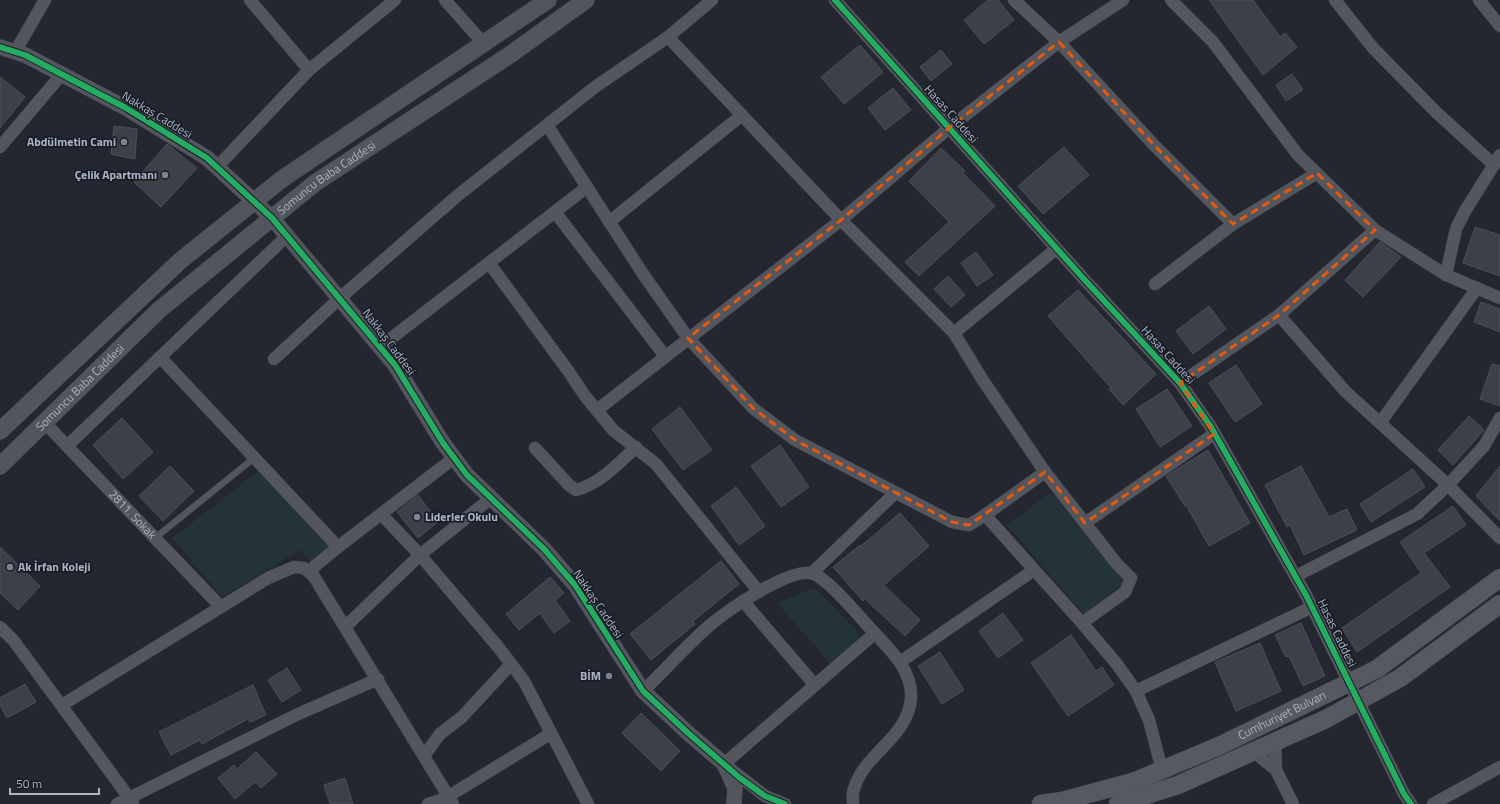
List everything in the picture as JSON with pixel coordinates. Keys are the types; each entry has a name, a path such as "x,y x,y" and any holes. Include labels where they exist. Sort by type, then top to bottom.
{"main road":[{"name":"Somuncu Baba Caddesi","path":"0,431 180,261 282,178 548,0"},
{"name":"Somuncu Baba Caddesi","path":"0,466 159,310 315,183 511,54 586,0"},
{"name":"Cumhuriyet Bulvarı","path":"1041,804 1062,801 1133,782 1245,733 1377,669 1500,578"},
{"name":"Cumhuriyet Bulvarı","path":"1118,804 1178,785 1326,718 1357,702 1400,678 1500,604"},
{"path":"1264,724 1274,728 1277,733 1275,741"},
{"path":"1245,733 1243,744 1245,748 1253,751"}],"street":[{"path":"15,52 44,0"},
{"path":"216,167 309,70 395,0"},
{"path":"445,0 484,44"},
{"path":"274,359 340,298 457,196 595,87 668,37 712,0"},
{"name":"Hasas Caddesi","path":"835,0 1056,249 1180,382 1214,434 1296,576 1349,682 1357,702 1404,794 1411,804"},
{"path":"1014,0 1059,42 1154,145 1233,224"},
{"path":"597,410 841,220 949,128 1059,42 1123,0"},
{"path":"1171,0 1213,42 1298,155 1375,230 1446,275 1500,298"},
{"path":"1335,0 1373,48 1436,112 1497,160 1465,211 1456,229 1446,275"},
{"path":"1479,0 1500,26"},
{"path":"257,2 309,70"},
{"path":"668,37 841,220 954,333 982,379 1045,472 1117,564 1131,578 1125,592 1082,623"},
{"name":"Nakkaş Caddesi","path":"0,46 62,74 126,108 207,158 272,218 395,365 454,458 467,475 490,499 544,548 575,585 643,691 724,764"},
{"path":"0,147 62,74"},
{"path":"609,222 742,115"},
{"path":"547,125 643,274 688,338 754,409 795,440 952,522 969,525 1045,472"},
{"path":"1156,284 1233,224 1317,173"},
{"path":"380,347 587,187"},
{"path":"555,212 665,356"},
{"path":"1180,382 1279,315 1375,230"},
{"path":"67,446 287,236"},
{"path":"954,333 1056,249"},
{"path":"489,262 613,430 656,464 759,592"},
{"path":"1380,423 1477,288"},
{"path":"1279,315 1345,391 1448,485 1500,538"},
{"path":"160,357 338,547"},
{"path":"1296,576 1417,514 1448,485 1484,446 1500,418"},
{"name":"2811. Sokak","path":"44,422 221,607"},
{"path":"1085,523 1214,434"},
{"path":"535,448 569,485 576,490 603,477 636,447"},
{"path":"309,572 338,547 454,458"},
{"path":"812,573 895,493"},
{"path":"346,626 420,555 490,499"},
{"path":"381,514 420,555 499,648 524,681 550,734 588,804"},
{"path":"985,515 1082,623 1116,663 1136,691 1149,720 1162,770"},
{"path":"62,706 221,607 284,570 294,566 304,568 313,575 346,626 451,800"},
{"path":"900,662 1034,570"},
{"path":"643,691 710,625 743,601 796,574 812,573 822,578 900,662 909,678 911,697 908,715 898,731 862,771 854,789 852,804"},
{"path":"743,601 814,684"},
{"path":"1136,691 1312,607"},
{"path":"0,627 14,641 131,801"},
{"path":"724,764 814,684 874,634"},
{"path":"424,756 440,734 462,717 511,664"},
{"path":"117,804 131,801 296,715 378,679"},
{"path":"428,804 451,800 550,734"},
{"path":"1275,741 1276,770"},
{"path":"1253,751 1276,770 1293,804"},
{"path":"724,764 735,788 734,804"},
{"path":"724,764 765,796 785,804"},
{"path":"1433,804 1500,766"}],"lane":[{"path":"155,538 254,458"}],"highlighted area":[{"path":"1059,42 1154,145 1233,224 1317,173 1375,230 1279,315 1180,383 1214,434 1085,523 1045,472 969,525 952,522 795,440 754,409 688,338 841,220 949,128"}],"shaded area":[{"path":"260,470 333,543 313,563 300,550 222,597 172,538"},
{"path":"1051,492 1125,582 1084,614 1007,525"},
{"path":"814,588 860,635 859,641 831,664 777,603"}],"building":[{"path":"988,0 998,0 1014,20 984,44 964,20"},
{"path":"1209,0 1253,0 1280,37 1285,33 1297,47 1263,75"},
{"path":"860,45 883,72 844,104 821,77"},
{"path":"941,50 952,64 931,81 920,67"},
{"path":"1292,74 1303,90 1286,101 1276,85"},
{"path":"0,77 25,97 0,128"},
{"path":"893,88 911,110 885,130 868,108"},
{"name":"Abdülmetin Cami","path":"114,126 137,129 135,159 111,154"},
{"name":"Çelik Apartmanı","path":"167,144 197,168 161,207 134,182"},
{"path":"1064,147 1089,175 1043,214 1018,186"},
{"path":"941,148 965,171 963,173 995,206 919,276 905,262 949,222 909,181"},
{"path":"1475,227 1500,235 1500,276 1463,263"},
{"path":"1380,242 1401,257 1363,297 1345,280"},
{"path":"976,252 993,275 977,286 961,263"},
{"path":"948,276 965,295 951,307 934,289"},
{"path":"1078,290 1156,374 1123,405 1109,389 1111,388 1048,316"},
{"path":"1481,302 1500,309 1500,332 1474,322"},
{"path":"1209,306 1226,329 1193,354 1176,331"},
{"path":"1492,364 1500,366 1500,406 1480,399"},
{"path":"1236,365 1262,404 1235,422 1209,383"},
{"path":"1167,389 1192,426 1160,447 1136,409"},
{"path":"680,407 712,450 683,470 652,429"},
{"path":"1469,416 1484,430 1453,465 1438,450"},
{"path":"122,418 153,452 123,479 93,445"},
{"path":"780,445 809,487 781,507 751,466"},
{"path":"1208,450 1250,523 1209,546 1186,505 1185,506 1166,476"},
{"path":"170,466 194,491 163,521 139,496"},
{"path":"1301,466 1329,517 1347,509 1357,530 1304,555 1290,525 1287,527 1265,485"},
{"path":"1500,466 1500,521 1476,496"},
{"path":"1413,469 1425,487 1371,522 1360,504"},
{"path":"736,487 765,526 739,545 711,506"},
{"name":"Liderler Okulu","path":"418,495 438,522 418,538 397,512"},
{"path":"1453,506 1466,525 1424,553 1450,587 1357,652 1342,628 1421,573 1400,542"},
{"path":"900,513 929,546 884,585 920,620 905,636 865,599 863,601 833,567 860,545 861,546"},
{"name":"Ak İrfan Koleji","path":"0,547 40,586 18,610 0,593"},
{"path":"721,561 739,584 693,621 695,624 651,660 630,634"},
{"path":"550,577 564,593 555,600 570,621 554,633 540,613 519,630 506,614"},
{"path":"1003,613 1023,640 998,658 979,631"},
{"path":"1301,623 1325,676 1303,686 1289,656 1286,657 1275,635"},
{"path":"1071,635 1096,671 1102,667 1114,685 1068,716 1031,663"},
{"path":"1260,643 1281,691 1236,711 1215,662"},
{"path":"940,652 964,690 942,704 918,666"},
{"path":"287,668 301,690 282,702 268,680"},
{"path":"25,684 36,702 7,718 0,705 0,698"},
{"path":"253,685 266,715 250,722 248,719 202,744 200,740 171,755 159,732"},
{"path":"641,713 680,751 661,771 622,733"},
{"path":"256,752 277,774 261,788 255,782 235,799 218,778 234,765 237,769"},
{"path":"345,778 353,804 330,804 324,785"}],"cycle path":[{"path":"835,0 1083,278 1180,383 1211,427 1306,595 1404,794 1411,804"},
{"path":"0,47 25,55 126,108 207,158 272,218 395,365 443,443 467,475 544,549 575,585 643,691 688,733 740,778 765,796 785,804"}],"place":[{"name":"Abdülmetin Cami","path":"124,142"},
{"name":"Çelik Apartmanı","path":"165,175"},
{"name":"Liderler Okulu","path":"417,517"},
{"name":"Ak İrfan Koleji","path":"10,567"},
{"name":"BİM","path":"609,676"}]}
